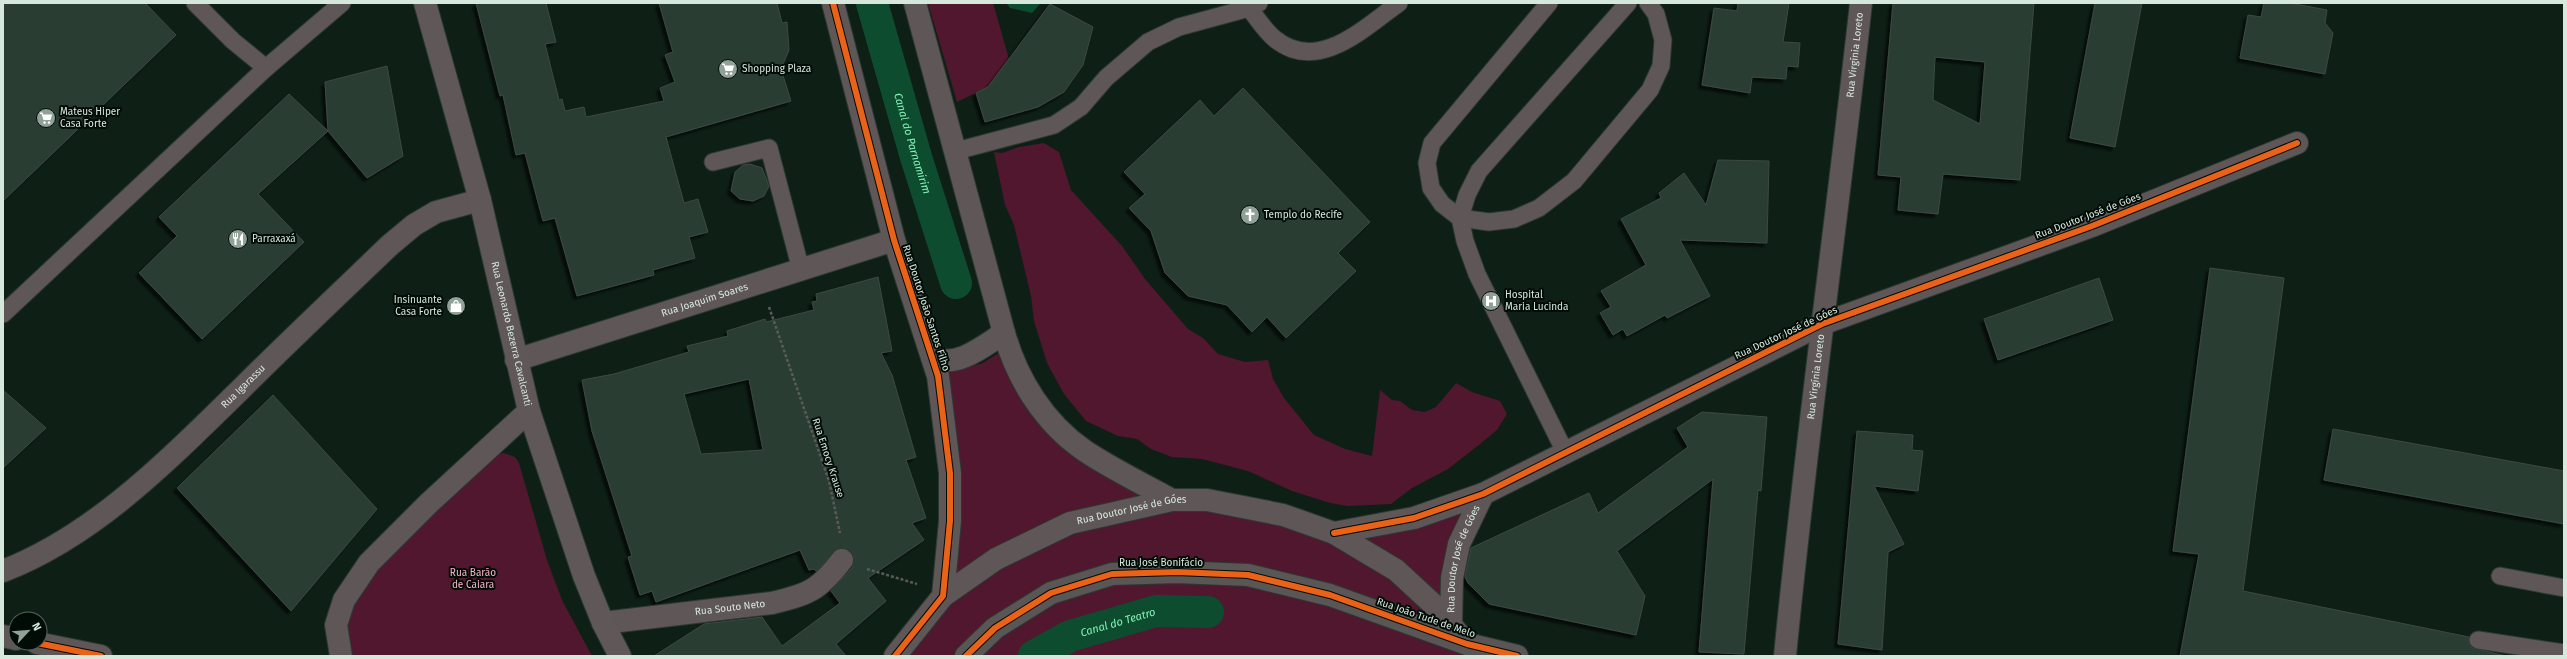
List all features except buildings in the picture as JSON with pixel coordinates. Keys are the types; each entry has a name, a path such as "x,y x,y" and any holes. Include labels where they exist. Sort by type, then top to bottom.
{"main road":[{"name":"Rua Leonardo Bezerra Cavalcanti","path":"425,3 480,200 529,411 584,576 603,623 620,656"},
{"name":"Rua José Bonifácio","path":"966,656 995,628 1051,593 1112,574 1177,572 1248,575 1330,595"},
{"name":"Rua João Tude de Melo","path":"1330,595 1467,644 1517,656"}],"street":[{"name":"Rua Doutor João Santos Filho","path":"833,3 894,240 938,376 950,473 950,521 944,596"},
{"path":"915,3 1004,333 1023,385 1053,423 1084,450 1172,500"},
{"name":"Rua Virgínia Loreto","path":"1785,656 1801,492 1861,3"},
{"name":"Rua Doutor José de Góes","path":"1334,533 1414,518 1483,494 1822,324 2092,226 2297,143"},
{"name":"Rua Igarassu","path":"3,571 30,560 65,542 112,507 182,447 390,245 414,225 436,212 480,200"},
{"name":"Rua Joaquim Soares","path":"516,360 760,284 894,240"},
{"path":"933,357 938,359 955,359 972,353 1004,333"},
{"path":"1794,339 1810,346 1818,359"},
{"path":"341,656 336,625 344,600 369,563 429,503 529,411"},
{"name":"Rua Doutor José de Góes","path":"1451,625 1452,578 1459,544 1483,494"},
{"name":"Rua Doutor José de Góes","path":"944,596 996,559 1070,523 1172,500 1207,500 1283,515 1334,533 1396,570 1435,606 1467,644"},
{"name":"Rua Souto Neto","path":"603,623 765,604 797,597 813,591 829,577 842,560"},
{"path":"895,656 944,596"},
{"path":"48,645 101,656"}],"lane":[{"path":"195,3 233,41 266,68"},
{"path":"3,314 266,68 342,3"},
{"path":"956,151 1054,125 1081,107 1106,78 1148,42 1179,27 1254,6 1275,39 1299,52 1325,50 1346,40 1399,3"},
{"path":"1549,3 1432,143 1427,163 1431,188 1442,204 1460,218 1489,222 1514,219 1538,208 1574,181 1650,90 1661,66 1663,40 1656,14 1648,3"},
{"path":"1565,452 1477,274 1465,241 1460,218 1467,195 1480,171 1628,3"},
{"path":"713,162 769,148 801,270"},
{"path":"2500,576 2564,588"},
{"path":"2478,640 2564,652"}],"path":[{"path":"842,560 894,578 906,580 944,596"}],"green space":[{"path":"928,3 993,3 1009,59 988,87 957,102"},
{"path":"1044,143 1059,152 1071,190 1122,246 1145,279 1188,329 1203,338 1218,354 1245,362 1268,360 1273,379 1284,398 1314,435 1345,449 1372,456 1380,390 1392,400 1400,401 1412,410 1425,412 1436,407 1456,383 1472,392 1500,401 1507,414 1497,430 1448,469 1412,488 1391,504 1348,506 1330,503 1292,491 1248,471 1202,459 1172,457 1151,449 1137,439 1118,436 1086,421 1064,394 1047,363 1034,321 1031,296 1014,225 1005,205 994,152 1002,153 1019,147"},
{"path":"1008,347 1053,423 1172,500 1335,533 1483,494 1469,523 1455,628 1516,656 895,656 944,595 941,375 983,363"},
{"name":"Rua Barão de Caiara","path":"504,453 515,457 519,463 547,560 562,600 592,656 340,656 350,593 495,454"}],"shaded area":[{"path":"1006,3 1040,4 1032,13 1010,8"}],"waterway":[{"name":"Canal do Parnamirim","path":"872,3 916,157 956,283"},
{"name":"Canal do Teatro","path":"1034,656 1070,636 1156,611 1208,612"}],"cycle path":[{"path":"833,3 894,240 938,376 950,473 950,521 943,596 895,656"},
{"path":"1334,533 1414,518 1483,494 1822,324 2092,226 2297,143"},
{"path":"966,656 995,628 1051,593 1112,574 1177,572 1248,575 1330,595 1467,644 1517,656"},
{"path":"48,645 101,656"}],"place":[{"name":"Shopping Plaza","path":"728,69"},
{"name":"Mateus Hiper Casa Forte","path":"46,118"},
{"name":"Templo do Recife","path":"1250,215"},
{"name":"Parraxaxá","path":"238,239"},
{"name":"Hospital Maria Lucinda","path":"1491,301"},
{"name":"Insinuante Casa Forte","path":"456,306"}]}
